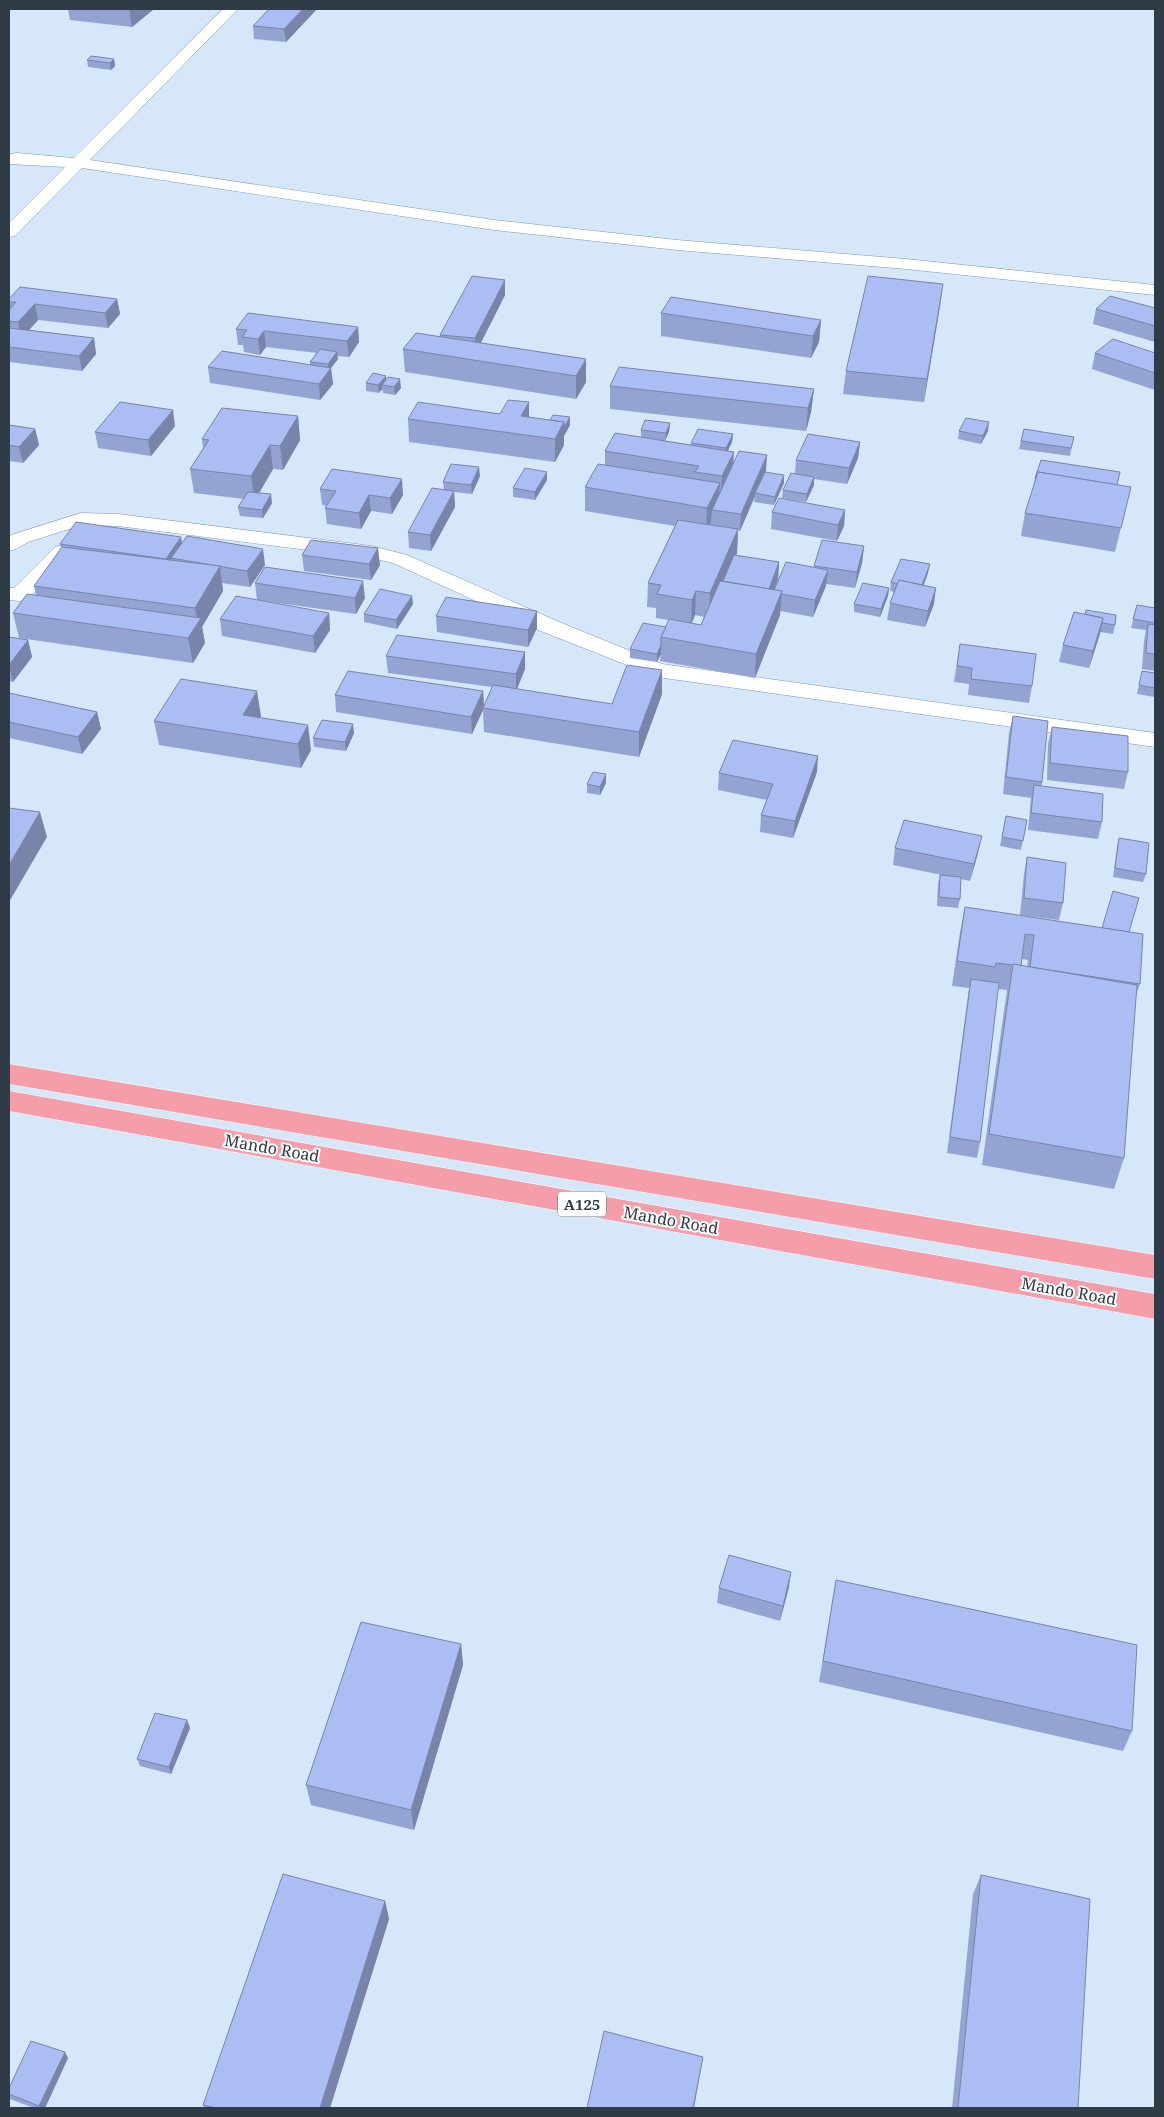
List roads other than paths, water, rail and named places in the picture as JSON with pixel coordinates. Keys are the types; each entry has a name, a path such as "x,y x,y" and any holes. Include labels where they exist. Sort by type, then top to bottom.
{"highway":[{"name":"Mando Road","path":"9,1074 1155,1267"},
{"name":"Mando Road","path":"9,1101 1155,1307"}],"street":[{"path":"9,232 79,164 230,9"},
{"path":"9,160 17,158 79,164 494,224 677,245 906,264 1155,290"},
{"path":"9,545 20,538 81,519 118,520 372,552 400,559 549,626 657,670 1155,740"},
{"path":"9,594 19,595 62,551"}]}
